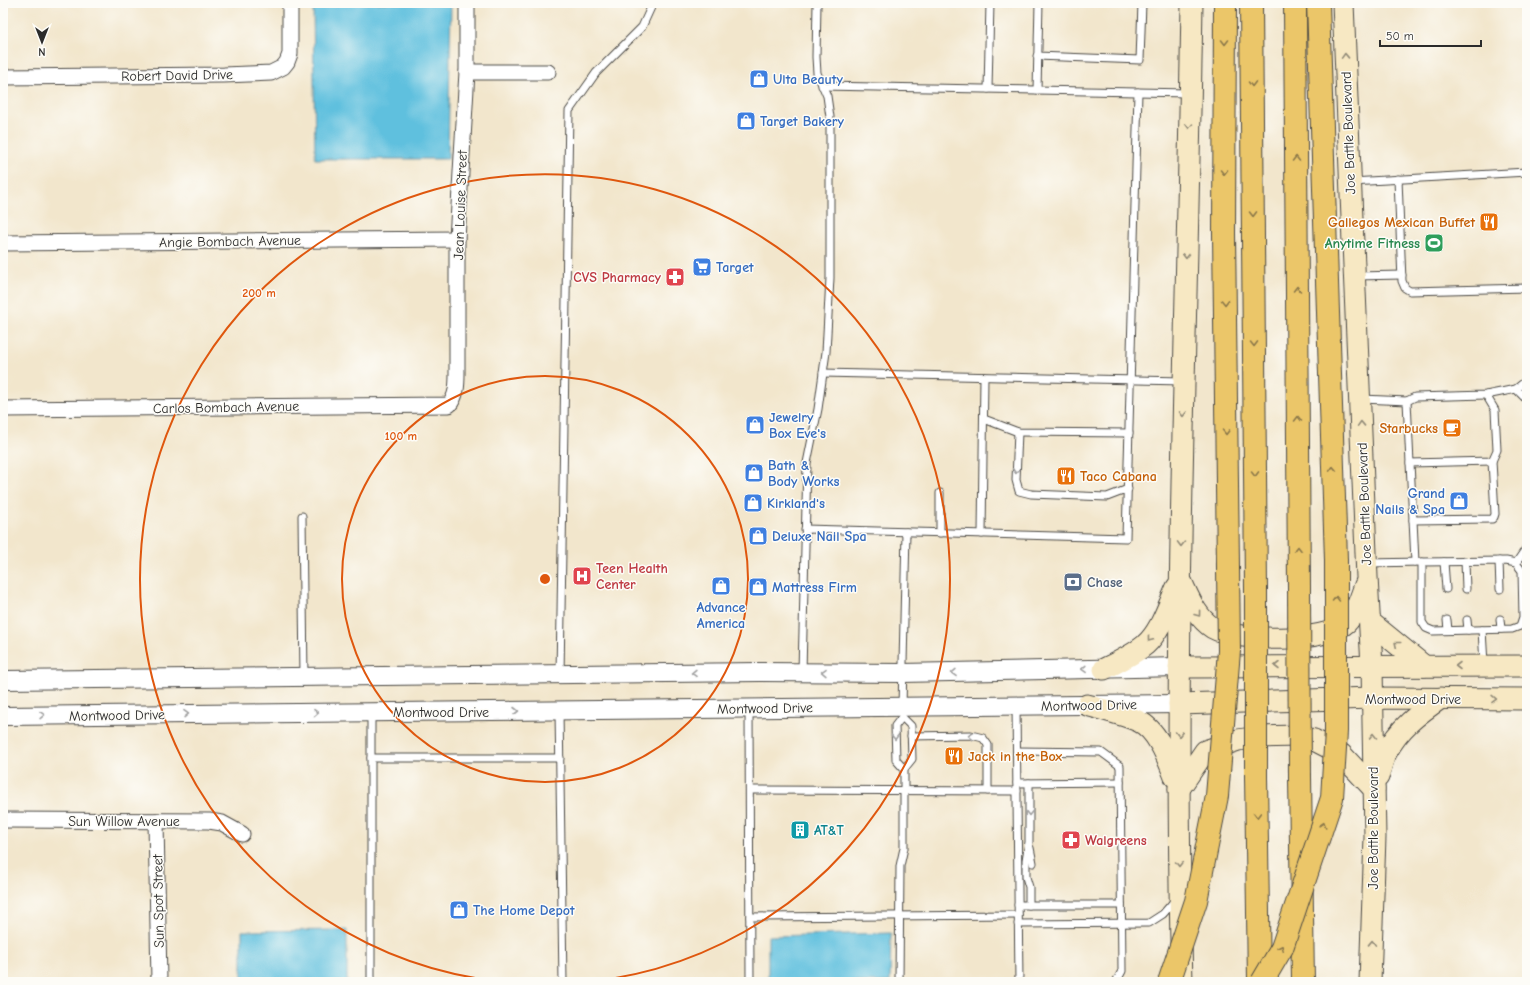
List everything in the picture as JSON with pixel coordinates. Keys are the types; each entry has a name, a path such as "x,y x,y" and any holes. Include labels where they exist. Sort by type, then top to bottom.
{"highway":[{"path":"1170,982 1196,901 1217,796 1229,651 1224,233 1225,3"},
{"path":"1251,3 1256,589 1256,776 1260,982"},
{"path":"1295,3 1300,777 1303,982"},
{"path":"1260,982 1282,948 1332,798 1336,732 1336,560 1318,3"}],"main road":[{"path":"1182,982 1179,666 1183,381 1192,3"},
{"name":"Joe Battle Boulevard","path":"1343,3 1373,698 1375,837 1370,982"},
{"path":"1180,579 1196,611 1204,621 1213,628 1239,636 1298,637 1318,635 1335,630 1345,623 1354,612 1367,570"},
{"path":"1104,668 1128,657 1146,644 1158,629 1180,579"},
{"path":"1370,622 1424,666"},
{"path":"1179,666 1484,666 1522,664"},
{"name":"Montwood Drive","path":"1179,704 1373,698 1527,699"},
{"path":"1179,789 1205,751 1238,740 1258,737 1297,736 1314,740 1341,754 1374,789 1386,753 1402,730 1416,715 1441,698"},
{"path":"1087,705 1139,721 1150,730 1167,757 1179,789"}],"street":[{"name":"Robert David Drive","path":"3,77 224,75 271,73 283,67 290,54 290,3"},
{"name":"Jean Louise Street","path":"449,405 453,400 458,373 458,239 466,72 467,3"},
{"path":"466,72 548,72"},
{"name":"Angie Bombach Avenue","path":"3,243 458,239"},
{"name":"Carlos Bombach Avenue","path":"3,410 449,405"},
{"path":"3,680 802,672 902,674 1179,666"},
{"name":"Montwood Drive","path":"3,716 749,708 902,712 1016,706 1179,704"},
{"name":"Sun Willow Avenue","path":"3,820 209,821 222,823 242,834"},
{"name":"Sun Spot Street","path":"156,821 159,982"}],"lane":[{"path":"560,675 569,111 596,73 642,27 653,3"},
{"path":"802,672 807,463 818,409 826,352 830,278 830,117 827,96 817,73 817,3"},
{"path":"988,89 990,3"},
{"path":"1037,90 1039,3"},
{"path":"1037,56 1140,60 1142,3"},
{"path":"822,86 1190,93"},
{"path":"806,529 1126,538 1138,92"},
{"path":"1350,182 1527,172"},
{"path":"1398,179 1402,282 1405,288 1410,291 1527,288"},
{"path":"1354,276 1402,274"},
{"path":"823,373 1183,381"},
{"path":"982,534 984,377"},
{"path":"1360,399 1407,401 1415,397 1486,395 1516,389 1527,380"},
{"path":"1516,389 1527,400"},
{"path":"1413,520 1492,519 1494,517 1492,461 1497,450 1495,410 1486,395"},
{"path":"1367,570 1418,562 1498,561 1516,563 1522,570 1523,617 1520,626 1512,629 1433,631 1426,628 1422,622 1418,562 1413,520 1407,401"},
{"path":"984,419 1018,432 1129,432"},
{"path":"1018,432 1016,480 1019,490 1030,494 1107,497 1128,489"},
{"path":"1410,463 1492,461"},
{"path":"940,493 940,533"},
{"path":"302,516 304,678"},
{"path":"904,769 896,760 895,726 902,712 906,532"},
{"path":"1516,563 1527,547"},
{"path":"1465,561 1466,589"},
{"path":"1498,561 1500,589"},
{"path":"1444,562 1446,589"},
{"path":"1500,619 1501,629"},
{"path":"1447,620 1448,630"},
{"path":"1467,620 1468,630"},
{"path":"1482,630 1484,666"},
{"path":"1016,706 1018,982"},
{"path":"749,708 750,982"},
{"path":"559,711 563,982"},
{"path":"371,712 371,982"},
{"path":"899,982 900,866 904,848 904,769 912,759 911,726 902,712"},
{"path":"911,736 971,735 983,738 988,745 988,791"},
{"path":"1016,751 1101,752 1120,766 1122,971 1116,982"},
{"path":"371,758 560,758"},
{"path":"750,790 988,791 1017,787 1029,783 1120,782"},
{"path":"1029,783 1029,842 1026,860 1029,905"},
{"path":"1029,842 1033,863"},
{"path":"1029,887 1033,876"},
{"path":"1018,924 1149,923 1163,914 1180,894"},
{"path":"1018,905 1121,905"},
{"path":"750,917 1018,915"}],"water":[{"path":"313,3 451,3 448,159 315,159"},
{"path":"347,930 347,982 242,982 242,931"},
{"path":"891,933 890,982 768,982 768,936"}],"place":[{"name":"Ulta Beauty","path":"759,79"},
{"name":"Target Bakery","path":"746,121"},
{"name":"Gallegos Mexican Buffet","path":"1489,222"},
{"name":"Anytime Fitness","path":"1434,243"},
{"name":"Target","path":"702,267"},
{"name":"CVS Pharmacy","path":"675,277"},
{"name":"Jewelry Box Eve's","path":"755,425"},
{"name":"Starbucks","path":"1452,428"},
{"name":"Bath & Body Works","path":"754,473"},
{"name":"Taco Cabana","path":"1066,476"},
{"name":"Grand Nails & Spa","path":"1459,501"},
{"name":"Kirkland's","path":"753,503"},
{"name":"Deluxe Nail Spa","path":"758,536"},
{"name":"Teen Health Center","path":"582,576"},
{"name":"Chase","path":"1073,582"},
{"name":"Advance America","path":"721,586"},
{"name":"Mattress Firm","path":"758,587"},
{"name":"Jack in the Box","path":"954,756"},
{"name":"AT&T","path":"800,830"},
{"name":"Walgreens","path":"1071,840"},
{"name":"The Home Depot","path":"459,910"}]}
